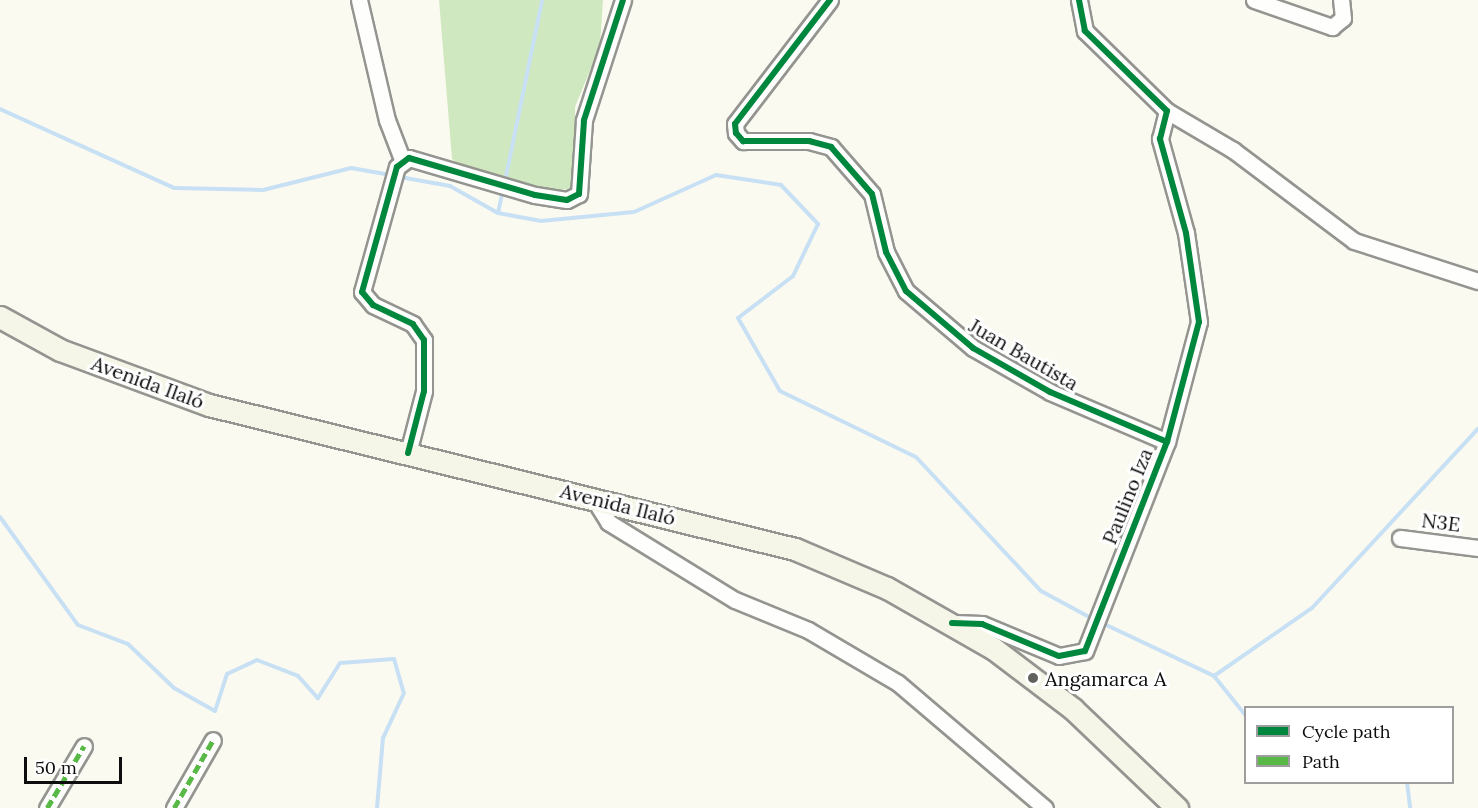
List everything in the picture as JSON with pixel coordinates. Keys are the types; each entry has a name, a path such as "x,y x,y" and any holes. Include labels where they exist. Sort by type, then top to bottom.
{"main road":[{"name":"Avenida Ilaló","path":"0,317 60,350 209,405 592,496 795,549 952,623 1073,709 1177,808"}],"street":[{"path":"359,0 399,163 390,201 362,292 373,305 413,324 424,340 424,392 408,453"},
{"path":"399,163 535,195 567,200 579,194 584,120 623,0"},
{"name":"Juan Bautista","path":"830,0 735,124 736,133 743,141 809,141 831,147 872,194 886,252 906,291 974,348 1050,392 1167,442"},
{"path":"1079,0 1085,31 1167,111 1243,157 1354,241 1478,282"},
{"path":"1254,0 1332,27 1343,18 1341,0"},
{"name":"Paulino Iza","path":"952,623 982,624 1059,656 1085,651 1101,605 1167,442 1199,322 1186,233 1160,139 1167,111"},
{"path":"592,496 608,522 705,582 807,630 898,682 1045,808"},
{"name":"N3E","path":"1400,538 1478,548"},
{"path":"174,808 213,740"},
{"path":"47,808 84,746"}],"green space":[{"path":"439,0 603,0 600,46 575,107 575,187 534,196 485,184 452,159"}],"waterway":[{"path":"505,181 542,0"},
{"path":"0,109 174,188 263,190 351,168 389,175"},
{"path":"400,177 450,186 498,213 541,221 634,212 716,175 781,185 818,224 793,276 738,318 780,391 916,457 1041,591 1093,619"},
{"path":"498,213 503,189"},
{"path":"1214,676 1312,608 1478,429"},
{"path":"0,517 78,625 128,644 174,688 215,711 227,674 257,660 298,676 318,698 340,663 394,659 404,693 383,738 377,808"},
{"path":"1100,622 1214,676 1244,714"},
{"path":"1407,784 1410,808"}],"marked path":[{"path":"174,808 213,740"},
{"path":"47,808 84,746"}],"cycle path":[{"path":"408,453 424,391 424,340 413,324 373,305 362,292 397,167 409,158 535,195 567,200 579,194 584,120 623,0"},
{"path":"830,0 735,124 736,133 743,141 809,141 831,147 872,194 886,252 906,291 973,348 1050,392 1167,442"},
{"path":"952,623 982,624 1059,656 1085,651 1167,442 1199,322 1186,233 1160,139 1167,111 1085,31 1079,0"}],"place":[{"name":"Angamarca A","path":"1033,678"}]}
